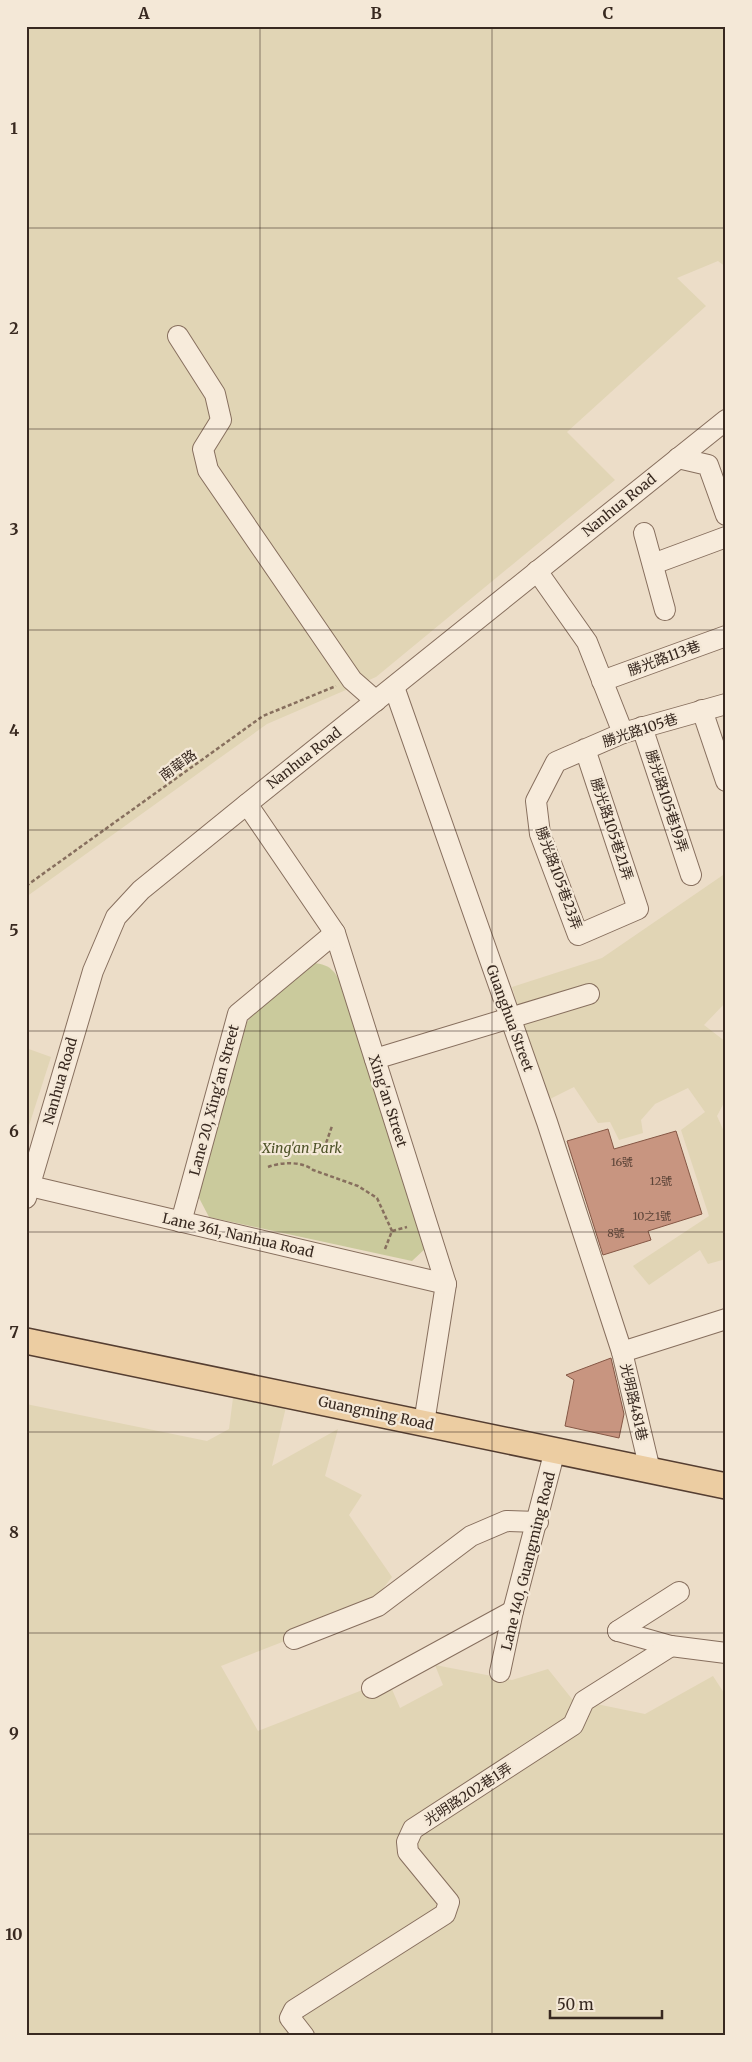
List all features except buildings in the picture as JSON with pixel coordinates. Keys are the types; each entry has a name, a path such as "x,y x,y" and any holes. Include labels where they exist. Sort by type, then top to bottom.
{"main road":[{"name":"Guangming Road","path":"26,1341 726,1486"}],"street":[{"path":"178,336 215,394 221,420 203,449 208,470 352,680 376,701"},
{"name":"Nanhua Road","path":"28,1192 93,971 116,917 141,890 246,804 726,420"},
{"path":"678,458 708,465 726,516"},
{"path":"644,533 666,610"},
{"path":"653,564 726,537"},
{"path":"537,571 587,642 623,733"},
{"name":"勝光路113巷","path":"602,681 726,636"},
{"name":"Guanghua Street","path":"394,686 548,1122 622,1352"},
{"name":"勝光路105巷","path":"556,762 623,733 726,704"},
{"path":"702,710 726,781"},
{"name":"勝光路105巷19弄","path":"642,727 691,875"},
{"name":"勝光路105巷21弄","path":"585,749 638,909"},
{"name":"勝光路105巷23弄","path":"556,762 536,801 540,834 578,935 638,909"},
{"name":"Xing'an Street","path":"246,804 335,933 446,1284 424,1423"},
{"name":"Lane 20, Xing'an Street","path":"181,1222 238,1014 335,933"},
{"path":"375,1059 589,994"},
{"name":"Lane 361, Nanhua Road","path":"28,1192 181,1222 446,1284"},
{"name":"光明路481巷","path":"650,1470 622,1352 726,1319"},
{"name":"Lane 140, Guangming Road","path":"500,1672 513,1611 538,1522 555,1450"},
{"path":"294,1639 378,1606 471,1536 506,1521 538,1522"},
{"path":"679,1592 618,1631 671,1646 726,1654"},
{"path":"372,1688 513,1611"},
{"name":"光明路202巷1弄","path":"304,2036 290,2018 294,2010 445,1914 449,1902 408,1852 407,1842 413,1829 573,1725 584,1700 671,1646"}],"path":[{"name":"南華路","path":"26,886 263,716 352,680"},
{"path":"324,1149 332,1126"},
{"path":"268,1167 284,1163 309,1167 358,1186 376,1198 392,1231 385,1249"},
{"path":"392,1231 407,1227"}],"shaded area":[{"path":"26,26 726,26 726,267 718,261 677,278 706,306 567,432 615,480 376,677 267,724 26,897"},
{"path":"726,873 726,1002 704,1025 726,1042 726,1099 717,1116 726,1136 726,1259 708,1264 700,1250 649,1285 633,1266 709,1216 681,1130 705,1112 688,1088 655,1104 641,1120 643,1133 619,1140 610,1122 598,1123 574,1087 546,1101 512,987 602,958"},
{"path":"26,1048 51,1057 26,1135"},
{"path":"233,1398 286,1407 272,1466 338,1429 325,1476 362,1495 349,1515 392,1577 367,1609 221,1666 258,1731 388,1680 400,1708 443,1685 435,1665 512,1680 548,1669 572,1699 645,1714 713,1676 726,1696 726,2036 26,2036 26,1457 28,1456 26,1453 26,1404 207,1441 229,1429"}],"green space":[{"name":"Xing'an Park","path":"312,963 325,965 330,968 339,980 344,992 427,1247 412,1261 209,1217 198,1196 247,1022 255,1012"}]}
